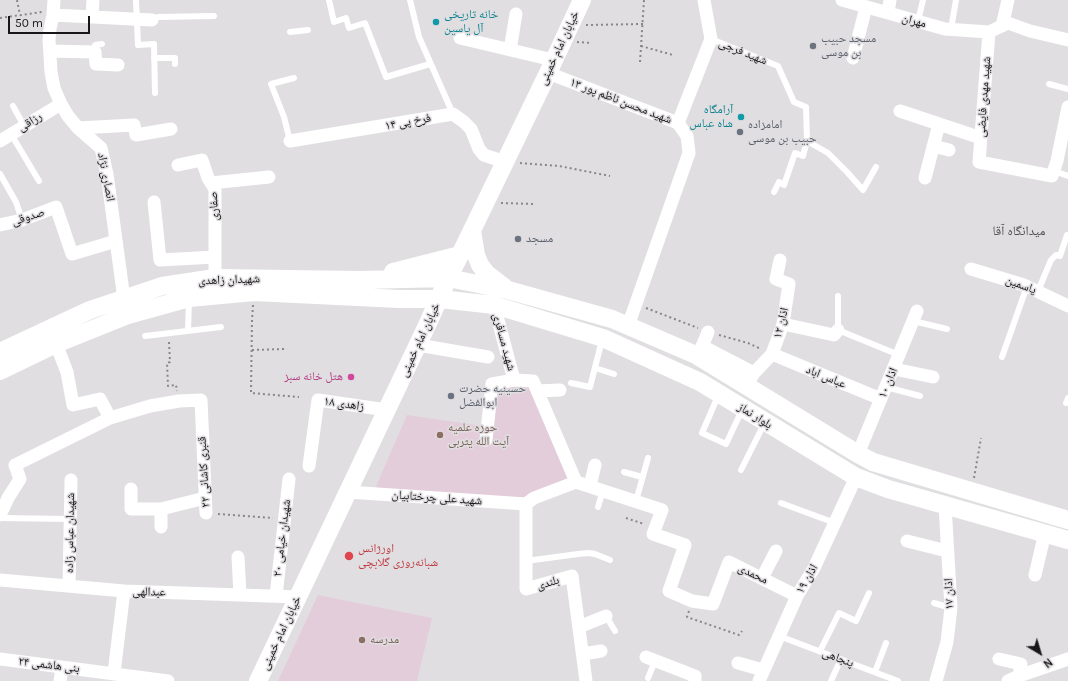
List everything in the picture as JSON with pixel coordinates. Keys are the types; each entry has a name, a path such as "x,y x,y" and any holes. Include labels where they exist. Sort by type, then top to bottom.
{"main road":[{"name":"خیابان امام خمینی","path":"258,681 440,299 448,278 460,256 582,0"},
{"path":"472,231 476,255 480,265 486,274 508,290"},
{"path":"358,288 460,256"},
{"name":"شهیدان زاهدی","path":"0,352 90,310 124,298 162,286 215,278 358,288 399,299 440,299"},
{"name":"بلوار نماز","path":"448,278 508,290 612,319 700,351 750,379 858,454 873,462 1068,520"},
{"name":"شهیدان زاهدی","path":"0,371 56,344 128,315 189,298 254,292 358,288 448,278"},
{"path":"522,314 529,296"},
{"path":"399,299 429,321"},
{"name":"بلوار نماز","path":"440,299 494,305 603,338 700,382 856,478 888,489 1068,540"}],"street":[{"path":"92,17 93,0"},
{"path":"704,0 711,39"},
{"name":"مهران","path":"842,0 945,29 989,32"},
{"path":"888,13 890,0"},
{"path":"1002,26 1008,0"},
{"path":"853,58 866,7"},
{"path":"54,8 92,17 152,20"},
{"name":"انصاری نژاد","path":"54,8 50,29 50,51 53,80 60,104 68,116 78,128 101,148 107,174 124,298"},
{"path":"510,50 516,14"},
{"path":"989,32 1008,23 1030,31 1068,40"},
{"name":"شهید مهدی فایضی","path":"989,32 979,162 1052,176 1060,165"},
{"name":"شهید محسن ناظم پور ۱۳","path":"460,38 510,50 550,66 678,123 711,39"},
{"path":"50,51 99,48 96,64 118,65"},
{"name":"رزاقی","path":"6,137 60,104"},
{"path":"1060,165 1068,107"},
{"path":"900,110 981,138"},
{"path":"453,114 471,129 479,149 484,155 505,162"},
{"name":"فرخ پی ۱۴","path":"290,142 453,114"},
{"path":"628,326 690,153 687,136 678,123"},
{"path":"925,178 939,124"},
{"path":"78,128 134,125 136,135 170,129"},
{"path":"933,146 950,150"},
{"name":"صفاری","path":"178,165 202,160 208,178 215,189 215,278"},
{"path":"211,183 269,177"},
{"path":"154,202 160,260 215,257"},
{"name":"صدوقی","path":"0,225 22,220 56,207 72,254 116,241"},
{"name":"اذان ۱۲","path":"750,379 772,354 783,324 789,284 776,279 780,260"},
{"name":"یاسمین","path":"971,269 1032,289 1068,306"},
{"name":"شهید مسافری","path":"494,305 514,380"},
{"name":"اذان ۱۰","path":"858,454 915,316"},
{"path":"783,324 834,335 838,330"},
{"path":"700,351 708,332"},
{"path":"56,344 67,372 73,405 100,399 110,418"},
{"path":"418,345 488,357"},
{"name":"عباس اباد","path":"772,354 883,393"},
{"path":"894,369 933,377"},
{"path":"486,440 492,384 514,380 533,381 576,482"},
{"path":"537,391 565,386"},
{"name":"قنبری کاشانی ۲۲","path":"179,401 201,400 206,513"},
{"name":"زاهدی ۱۸","path":"309,466 318,400 387,410"},
{"path":"0,517 8,498 20,479 15,465 110,418 150,406 179,401"},
{"path":"590,486 595,465"},
{"name":"اذان ۱۹","path":"761,676 797,596 814,568 856,478"},
{"name":"شهیدان خیامی ۲۰","path":"276,596 289,479"},
{"name":"شهیدان عباس زاده","path":"69,586 70,480"},
{"path":"526,504 534,498 576,482 662,510 653,534 685,545 669,591 692,601"},
{"path":"131,489 131,509 161,509 205,498"},
{"name":"شهید علی چرختابیان","path":"348,492 526,504"},
{"name":"بلندی","path":"526,504 526,589 572,576 586,681"},
{"name":"اذان ۱۷","path":"936,681 947,642 950,608 945,505"},
{"path":"161,509 161,528"},
{"path":"1036,575 1045,533"},
{"path":"907,542 947,551"},
{"path":"762,578 776,551"},
{"path":"238,556 240,594"},
{"name":"محمدی","path":"692,601 713,604 729,562 797,596"},
{"name":"عبدالهی","path":"0,580 124,591 298,597"},
{"path":"114,673 124,591"},
{"path":"579,627 606,616"},
{"path":"583,654 601,651"},
{"name":"بنی هاشمی ۲۴","path":"0,659 168,681"},
{"path":"650,659 695,676 695,681"},
{"path":"999,659 1021,664 1014,678"},
{"path":"1014,678 1068,659"},
{"path":"738,663 761,676"},
{"path":"60,681 62,668"}],"lane":[{"path":"329,0 331,24 346,18 349,28 365,23 386,77 430,64"},
{"path":"410,0 419,37 453,114"},
{"path":"918,22 923,0"},
{"path":"951,29 956,0"},
{"path":"136,1 138,45 154,44 155,93"},
{"path":"152,20 158,17 214,16"},
{"path":"290,32 308,30"},
{"name":"شهید فرجی","path":"711,39 778,66 794,102 806,107 807,141"},
{"path":"154,58 176,58 175,64"},
{"path":"290,142 284,116 271,84 294,78"},
{"path":"1050,84 1068,89"},
{"path":"13,106 24,126"},
{"path":"6,137 39,181"},
{"path":"774,192 779,182 784,185 795,153 803,156 807,141 828,153 862,190 876,167"},
{"path":"1060,165 1068,176"},
{"path":"0,174 16,202 22,220"},
{"path":"1002,357 1032,289 1051,260 1056,255 1063,257 1067,235 1068,236"},
{"path":"838,296 838,330 899,355"},
{"path":"188,331 189,298"},
{"path":"915,316 946,329"},
{"path":"145,336 220,327"},
{"path":"565,386 590,388 603,338"},
{"path":"595,368 614,374"},
{"path":"883,393 920,396"},
{"path":"719,394 702,433 726,444 742,408"},
{"path":"741,470 765,422"},
{"path":"636,501 648,458"},
{"path":"624,472 642,477"},
{"path":"598,507 603,490"},
{"path":"781,503 835,523"},
{"path":"0,517 70,519"},
{"path":"526,562 589,553 610,560"},
{"path":"820,651 838,613 856,621 869,593"},
{"path":"934,603 950,608"},
{"path":"606,616 615,632"},
{"name":"پنجاهی","path":"779,636 898,681"},
{"path":"875,672 886,643"},
{"path":"648,678 650,659"},
{"path":"831,681 841,659"}],"path":[{"path":"17,0 20,15"},
{"path":"640,62 644,0"},
{"path":"0,18 54,8"},
{"path":"570,25 642,24"},
{"path":"641,46 673,55"},
{"path":"505,162 559,166 610,176"},
{"path":"486,202 535,204"},
{"path":"254,292 251,393 299,397"},
{"path":"168,333 170,362 167,363 168,386 176,385 179,401"},
{"path":"252,350 284,349"},
{"path":"972,492 982,438"},
{"name":"قنبری کاشانی ۲۲","path":"206,513 284,519"},
{"path":"626,518 655,528"},
{"path":"692,601 687,617 739,635 742,631"}],"shaded area":[{"name":"حوزه علمیه آیت الله یثربی","path":"514,384 530,386 570,479 525,498 376,488 407,415 483,426 496,388"},
{"name":"مدرسه","path":"318,595 432,618 417,681 278,681"}],"place":[{"name":"خانه تاریخی آل یاسین","path":"436,22"},
{"name":"مسجد حبیب بن موسی","path":"813,46"},
{"name":"آرامگاه شاه عباس","path":"741,117"},
{"name":"امامزاده حبیب بن موسی","path":"740,132"},
{"name":"مسجد","path":"518,239"},
{"name":"هتل خانه سبز","path":"351,377"},
{"name":"حسینیه حضرت ابوالفضل","path":"451,396"},
{"name":"حوزه علمیه آیت الله یثربی","path":"440,435"},
{"name":"اورژانس شبانه‌روزی گلابچی","path":"349,556"},
{"name":"مدرسه","path":"362,640"}],"district":[{"name":"میدانگاه آقا","path":"1019,231"}]}
